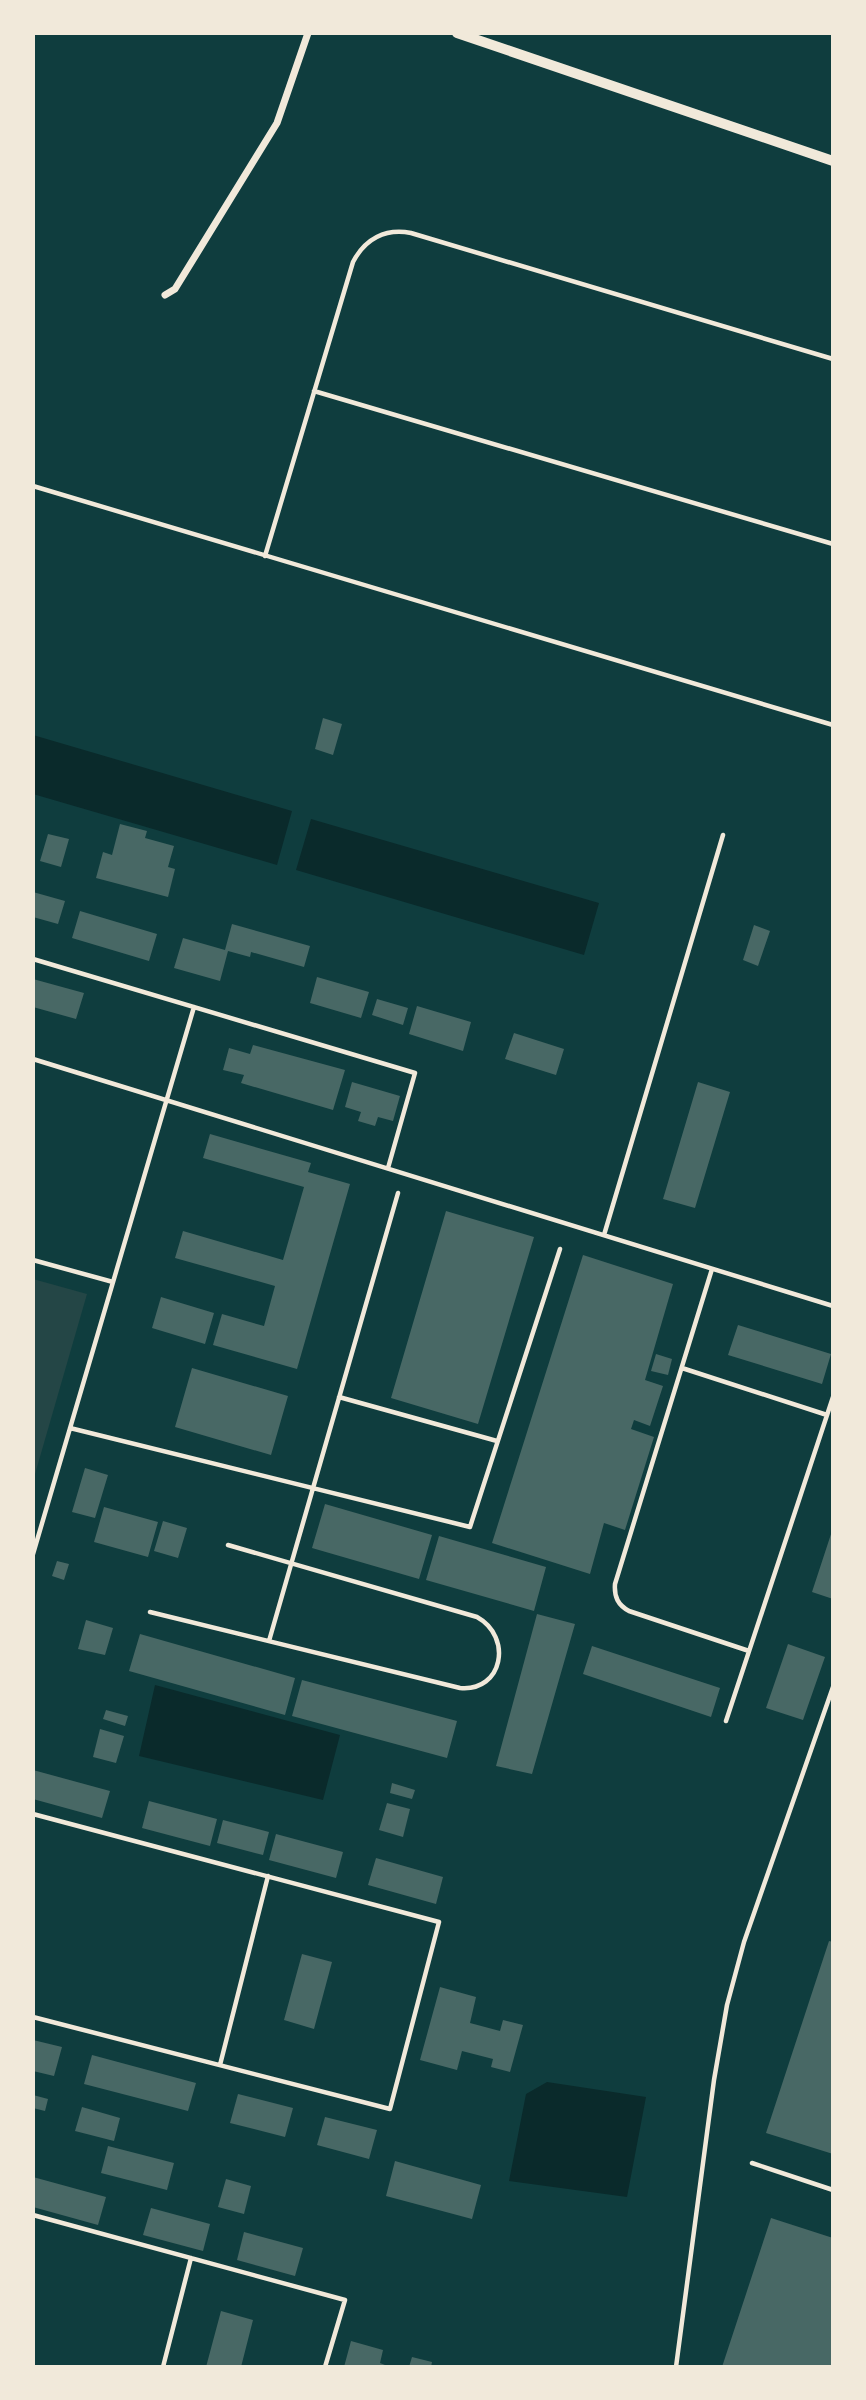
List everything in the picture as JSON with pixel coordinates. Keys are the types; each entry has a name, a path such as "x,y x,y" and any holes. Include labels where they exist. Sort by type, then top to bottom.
{"main road":[{"path":"457,33 833,161"}],"street":[{"path":"165,295 175,289 277,124 308,33"}],"lane":[{"path":"265,556 353,262 365,244 374,238 393,232 411,233 833,359"},
{"path":"314,391 833,544"},
{"path":"33,486 833,725"},
{"path":"604,1235 723,835"},
{"path":"33,959 415,1073 388,1168"},
{"path":"33,1554 194,1007"},
{"path":"33,1059 833,1306"},
{"path":"269,1641 398,1192"},
{"path":"71,1428 470,1528 560,1249"},
{"path":"33,1260 114,1282"},
{"path":"712,1269 615,1584 615,1596 629,1611 750,1651"},
{"path":"682,1368 827,1415"},
{"path":"339,1397 497,1441"},
{"path":"726,1721 833,1397"},
{"path":"150,1612 468,1689 482,1684 494,1672 499,1647 494,1632 477,1617 228,1545"},
{"path":"676,2367 714,2080 727,2005 744,1942 833,1687"},
{"path":"33,1814 439,1922 390,2109 33,2017"},
{"path":"220,2065 268,1876"},
{"path":"752,2164 833,2190"},
{"path":"33,2215 345,2300 325,2367"},
{"path":"163,2367 191,2258"}],"shaded area":[{"path":"33,735 292,811 277,865 33,794"},
{"path":"311,819 599,903 584,955 296,870"},
{"path":"33,1279 87,1294 33,1481"},
{"path":"155,1685 340,1735 323,1800 139,1756"},
{"path":"547,2082 646,2097 627,2197 509,2181 526,2094"}],"building":[{"path":"323,718 342,724 333,755 315,749"},
{"path":"120,824 147,831 145,838 174,846 168,867 175,869 168,897 96,878 103,852 112,855"},
{"path":"48,834 69,839 61,867 40,861"},
{"path":"33,892 65,901 58,924 33,917"},
{"path":"80,911 157,934 149,961 72,938"},
{"path":"232,924 310,946 304,967 251,952 250,957 228,951 220,981 174,968 183,938 225,950"},
{"path":"754,925 770,931 758,966 743,960"},
{"path":"317,977 369,992 361,1018 310,1003"},
{"path":"33,979 84,993 76,1019 33,1007"},
{"path":"377,999 408,1008 403,1025 372,1015"},
{"path":"417,1006 471,1022 463,1051 409,1034"},
{"path":"514,1033 564,1049 556,1075 505,1059"},
{"path":"253,1045 345,1070 333,1110 241,1083 244,1075 223,1070 229,1048 250,1054"},
{"path":"352,1082 400,1096 393,1121 378,1117 375,1126 358,1121 361,1112 345,1107"},
{"path":"698,1082 730,1092 695,1208 663,1199"},
{"path":"210,1134 311,1163 308,1172 350,1184 297,1369 213,1345 222,1314 264,1326 275,1286 175,1258 183,1231 283,1260 304,1187 203,1158"},
{"path":"446,1211 534,1237 478,1424 391,1398"},
{"path":"583,1255 673,1284 645,1380 663,1386 650,1426 634,1420 631,1429 654,1437 625,1530 604,1523 590,1574 492,1543"},
{"path":"161,1297 214,1313 205,1344 152,1328"},
{"path":"738,1325 831,1354 822,1384 728,1355"},
{"path":"656,1354 672,1359 668,1375 651,1371"},
{"path":"192,1368 288,1396 271,1455 175,1427"},
{"path":"85,1468 108,1475 95,1518 72,1512"},
{"path":"325,1504 432,1535 419,1579 312,1548"},
{"path":"104,1507 158,1522 148,1557 94,1542"},
{"path":"163,1521 187,1528 178,1558 154,1551"},
{"path":"833,1531 833,1599 812,1592"},
{"path":"439,1536 546,1567 534,1611 426,1580"},
{"path":"57,1561 69,1564 64,1580 52,1576"},
{"path":"537,1614 575,1624 532,1774 496,1766"},
{"path":"86,1620 113,1628 105,1655 78,1649"},
{"path":"140,1634 295,1678 285,1715 129,1671"},
{"path":"788,1644 825,1657 803,1720 766,1708"},
{"path":"592,1646 720,1688 711,1717 583,1674"},
{"path":"302,1680 457,1721 447,1758 292,1716"},
{"path":"106,1710 128,1716 125,1726 103,1719"},
{"path":"100,1729 124,1736 116,1763 93,1757"},
{"path":"33,1770 110,1791 102,1818 33,1799"},
{"path":"392,1783 415,1790 412,1799 390,1793"},
{"path":"149,1801 217,1819 210,1846 142,1828"},
{"path":"387,1803 410,1809 403,1837 379,1830"},
{"path":"223,1820 269,1832 263,1855 217,1843"},
{"path":"276,1834 343,1852 336,1878 269,1860"},
{"path":"376,1858 443,1877 436,1904 368,1885"},
{"path":"829,1941 833,1942 833,2154 766,2133"},
{"path":"302,1954 332,1962 314,2029 284,2020"},
{"path":"440,1987 476,1997 470,2023 500,2031 503,2020 523,2025 510,2072 491,2067 493,2059 462,2051 457,2070 420,2060"},
{"path":"33,2040 62,2047 54,2076 33,2071"},
{"path":"92,2055 196,2083 188,2111 84,2084"},
{"path":"238,2094 293,2108 285,2137 230,2123"},
{"path":"33,2095 48,2099 45,2111 33,2108"},
{"path":"82,2107 120,2118 114,2141 75,2131"},
{"path":"325,2117 377,2130 369,2159 317,2145"},
{"path":"108,2146 174,2163 167,2190 101,2173"},
{"path":"395,2161 481,2185 472,2219 386,2196"},
{"path":"33,2177 106,2197 98,2225 33,2207"},
{"path":"226,2179 251,2186 244,2214 218,2207"},
{"path":"151,2208 210,2224 203,2251 143,2235"},
{"path":"771,2218 833,2238 833,2367 722,2367"},
{"path":"244,2232 303,2248 295,2276 237,2260"},
{"path":"221,2311 253,2320 241,2367 206,2367"},
{"path":"351,2341 383,2350 380,2363 390,2367 344,2367"},
{"path":"412,2357 432,2362 431,2367 409,2367"}]}
